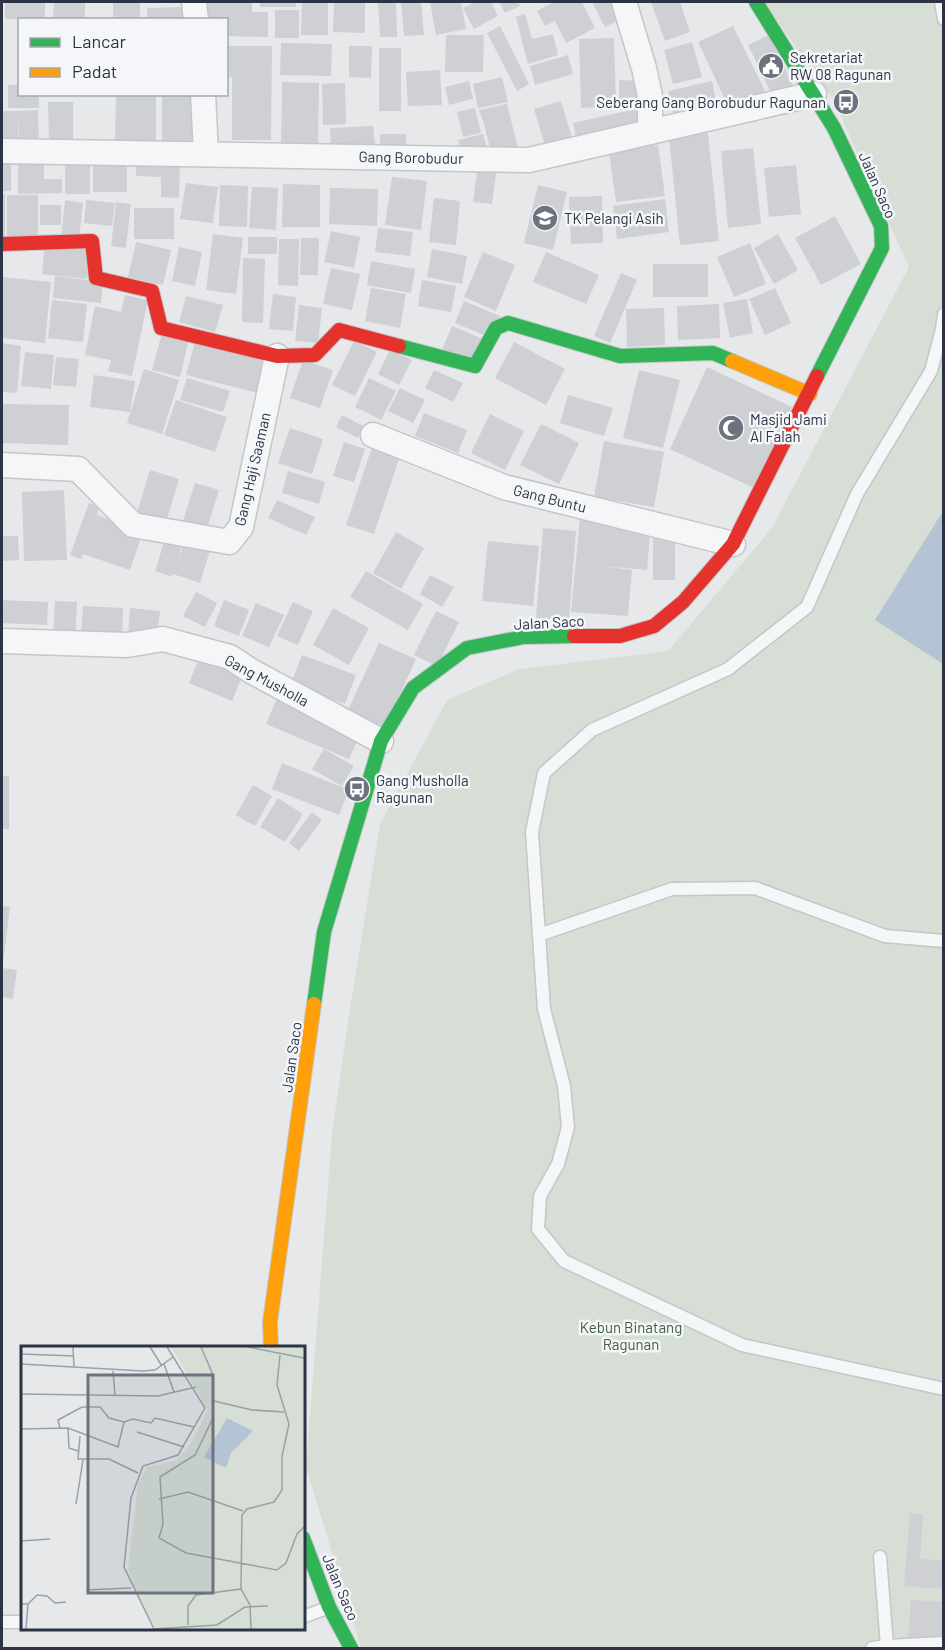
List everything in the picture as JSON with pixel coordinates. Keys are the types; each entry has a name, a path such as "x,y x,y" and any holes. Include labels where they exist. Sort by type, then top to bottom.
{"main road":[{"name":"Jalan Saco","path":"271,1346 270,1322 324,932 381,741 413,688 467,648 524,637 620,636 654,626 683,602 733,544 882,248 881,226 834,128 756,2"},
{"path":"2,244 92,241 96,278 152,291 161,328 277,356 315,355 339,330 475,366 496,328 508,323 620,356 713,353 810,394"},
{"name":"Jalan Saco","path":"304,1541 329,1607 351,1648"}],"street":[{"path":"194,2 196,18"},
{"path":"624,2 648,87 650,131"},
{"name":"Gang Borobudur","path":"2,151 529,160 813,94"},
{"path":"203,96 207,153"},
{"name":"Gang Haji Saaman","path":"2,465 78,469 133,525 229,542 241,527 277,356"},
{"name":"Gang Buntu","path":"373,435 504,487 733,544"},
{"name":"Gang Musholla","path":"2,641 127,645 163,639 230,657 381,741"}],"lane":[{"path":"941,2 944,19"},
{"path":"944,314 931,371 857,494 807,607 728,669 592,730 544,773 532,832 544,1009 564,1086 568,1127 558,1164 540,1196 538,1229 564,1261 742,1345 944,1389"},
{"path":"539,935 672,889 755,888 885,936 944,942"},
{"path":"880,1557 887,1646"},
{"path":"304,1617 329,1607"},
{"path":"2,1622 21,1622"},
{"path":"872,1648 944,1642"}],"green space":[{"name":"Kebun Binatang Ragunan","path":"764,2 943,2 943,1648 361,1648 306,1467 332,1134 380,824 447,700 520,669 668,651 772,528 909,267 833,99"}],"water":[{"path":"943,511 943,664 875,620"}],"building":[{"path":"5,2 45,2 45,18 5,19"},
{"path":"54,2 85,2 85,18 53,18"},
{"path":"113,2 140,2 140,18 113,18"},
{"path":"206,2 252,2 252,12 268,12 268,37 228,36 228,18 206,18"},
{"path":"260,2 296,2 296,7 260,7"},
{"path":"302,2 328,2 328,35 301,35"},
{"path":"334,2 365,2 365,33 333,32"},
{"path":"378,2 396,2 397,37 380,37"},
{"path":"401,2 421,2 424,35 404,36"},
{"path":"430,2 461,2 466,29 436,35"},
{"path":"475,2 491,2 498,16 474,29 463,8"},
{"path":"499,2 518,2 520,6 505,13"},
{"path":"554,2 582,2 595,28 566,43 555,21 545,26 537,11"},
{"path":"592,2 617,2 625,17 605,27"},
{"path":"651,2 680,2 690,32 665,41"},
{"path":"184,7 184,18 147,18 147,8"},
{"path":"275,10 299,10 299,38 275,38"},
{"path":"525,14 532,39 553,34 558,55 528,64 516,17"},
{"path":"500,26 529,84 517,91 487,33"},
{"path":"733,26 766,93 730,110 698,42"},
{"path":"446,35 484,35 483,72 445,72"},
{"name":"Sekretariat RW 08 Ragunan","path":"769,35 794,87 773,97 748,45"},
{"path":"614,38 616,106 581,108 579,39"},
{"path":"692,42 702,77 673,84 664,50"},
{"path":"281,43 332,44 331,76 280,75"},
{"path":"228,46 272,46 271,140 232,140 232,77 228,77"},
{"path":"349,46 372,46 371,78 349,77"},
{"path":"379,48 401,48 401,111 379,111"},
{"path":"568,55 573,74 535,85 530,66"},
{"path":"440,70 442,105 408,106 406,72"},
{"path":"502,77 508,102 478,108 473,84"},
{"path":"619,80 644,81 644,108 619,110"},
{"path":"469,81 473,99 449,105 445,87"},
{"path":"712,81 718,111 675,121 668,91"},
{"path":"282,82 319,83 318,154 281,154"},
{"path":"345,83 346,124 323,125 322,84"},
{"path":"8,85 18,85 18,96 39,96 39,108 8,108"},
{"path":"116,96 156,96 156,147 115,147"},
{"path":"162,96 199,96 199,149 162,149"},
{"path":"561,101 573,141 546,149 534,109"},
{"path":"48,102 73,102 73,141 49,141"},
{"path":"507,104 519,152 492,157 479,110"},
{"path":"475,108 481,133 463,137 457,112"},
{"path":"636,109 640,128 577,141 573,123"},
{"path":"38,110 39,143 19,143 18,111"},
{"path":"2,111 18,111 18,142 2,142"},
{"path":"373,126 375,144 331,147 330,128"},
{"path":"708,133 719,241 680,245 669,137"},
{"path":"380,134 406,134 406,155 380,156"},
{"path":"483,134 488,152 462,158 458,140"},
{"path":"658,145 665,196 616,202 609,152"},
{"path":"753,148 761,224 728,228 721,151"},
{"path":"2,153 11,153 11,191 2,191"},
{"path":"18,154 44,154 44,179 62,179 62,193 18,194"},
{"path":"136,159 180,161 179,198 161,197 161,177 136,176"},
{"path":"65,161 90,161 90,194 65,194"},
{"path":"93,163 127,163 127,192 93,192"},
{"path":"796,165 801,214 769,217 764,168"},
{"path":"477,171 496,173 492,204 473,202"},
{"path":"392,177 427,181 421,230 385,225"},
{"path":"186,183 218,187 213,223 180,219"},
{"path":"283,184 320,185 320,227 282,227"},
{"path":"220,185 248,186 247,227 219,226"},
{"name":"TK Pelangi Asih","path":"538,185 567,192 553,250 524,243"},
{"path":"252,187 278,188 276,230 249,228"},
{"path":"330,188 378,189 377,226 329,224"},
{"path":"2,194 5,194 5,240 2,240"},
{"path":"7,195 38,195 38,240 7,240"},
{"path":"602,196 603,243 571,244 569,197"},
{"path":"434,198 460,201 456,245 429,242"},
{"path":"665,199 669,232 617,239 613,206"},
{"path":"65,200 83,203 79,240 61,238"},
{"path":"86,200 115,203 112,226 84,223"},
{"path":"116,202 131,204 126,248 111,246"},
{"path":"40,205 61,205 61,225 40,225"},
{"path":"134,208 174,208 174,239 134,239"},
{"path":"835,216 861,264 821,285 795,238"},
{"path":"378,228 413,232 410,256 375,252"},
{"path":"331,231 360,237 354,268 324,262"},
{"path":"213,234 243,238 236,294 206,290"},
{"path":"778,234 798,270 774,284 754,248"},
{"path":"248,237 277,237 277,254 248,254"},
{"path":"301,238 319,238 318,275 300,275"},
{"path":"279,239 299,239 298,286 278,285"},
{"path":"136,242 171,250 163,285 128,277"},
{"path":"45,243 90,249 87,279 42,274"},
{"path":"750,243 766,284 734,297 717,257"},
{"path":"179,247 202,252 195,286 172,281"},
{"path":"432,249 467,256 462,284 427,277"},
{"path":"483,252 515,265 496,311 464,297"},
{"path":"546,252 599,275 586,304 533,282"},
{"path":"243,258 265,259 263,323 242,322"},
{"path":"371,261 415,269 411,293 367,285"},
{"path":"653,264 708,264 708,297 653,297"},
{"path":"331,268 360,274 352,310 323,304"},
{"path":"621,273 637,280 610,343 594,336"},
{"path":"55,276 103,282 101,303 53,298"},
{"path":"3,277 51,282 45,343 2,338"},
{"path":"422,280 456,286 451,312 418,306"},
{"path":"371,288 406,294 400,328 365,321"},
{"path":"775,288 791,323 765,335 749,299"},
{"path":"273,294 296,297 293,331 269,329"},
{"path":"125,295 148,300 132,376 108,371 111,360 85,355 95,306 121,312"},
{"path":"186,296 223,305 215,332 179,322"},
{"path":"747,299 753,333 730,338 723,303"},
{"path":"52,300 87,304 83,342 48,338"},
{"path":"464,301 500,316 491,338 455,323"},
{"path":"719,304 720,338 678,340 677,306"},
{"path":"299,305 322,308 318,343 295,341"},
{"path":"664,308 665,345 627,347 626,309"},
{"path":"452,326 483,339 472,365 441,352"},
{"path":"162,333 189,339 180,377 152,370"},
{"path":"196,338 268,357 258,393 186,375"},
{"path":"354,341 377,352 355,396 332,385"},
{"path":"514,342 565,369 546,405 495,378"},
{"path":"2,343 21,346 17,393 2,392"},
{"path":"390,350 412,360 399,385 378,374"},
{"path":"25,352 54,355 51,389 21,386"},
{"path":"56,357 79,359 76,387 53,385"},
{"path":"303,360 333,370 320,408 290,398"},
{"name":"Masjid Jami Al Falah","path":"707,367 792,407 754,488 670,449"},
{"path":"144,369 179,380 162,434 127,423"},
{"path":"434,370 463,383 453,402 425,388"},
{"path":"639,370 680,380 663,448 623,438"},
{"path":"94,375 135,381 130,412 90,407"},
{"path":"187,378 230,391 223,412 180,400"},
{"path":"369,378 396,391 381,420 355,407"},
{"path":"400,388 425,400 413,423 388,411"},
{"path":"568,395 613,408 604,436 560,423"},
{"path":"176,400 227,417 215,452 164,435"},
{"path":"2,404 69,405 68,445 2,443"},
{"path":"424,413 467,430 458,453 415,436"},
{"path":"490,414 524,431 505,470 471,453"},
{"path":"342,415 363,426 358,438 336,427"},
{"path":"541,424 579,443 559,484 520,465"},
{"path":"290,428 323,439 312,474 278,463"},
{"path":"604,441 664,452 654,507 594,497"},
{"path":"344,442 365,449 354,482 333,476"},
{"path":"373,444 401,453 374,534 346,525"},
{"path":"150,470 179,479 166,522 137,513"},
{"path":"288,471 325,482 319,504 282,493"},
{"path":"195,483 219,490 206,532 182,524"},
{"path":"64,490 67,560 24,561 22,492"},
{"path":"277,500 315,517 306,535 268,518"},
{"path":"89,503 99,507 97,515 143,532 130,570 83,554 81,559 70,555"},
{"path":"580,518 651,523 647,570 601,566 632,570 628,616 571,612"},
{"path":"543,528 576,531 569,620 536,618"},
{"path":"396,532 424,548 401,589 373,573"},
{"path":"653,532 675,532 675,580 653,580"},
{"path":"2,536 18,536 19,560 2,561"},
{"path":"165,539 182,544 177,564 185,539 211,547 200,583 155,571"},
{"path":"488,541 539,546 533,606 482,601"},
{"path":"366,571 423,604 408,630 350,597"},
{"path":"430,575 454,587 442,607 420,594"},
{"path":"196,592 217,603 205,627 183,616"},
{"path":"2,600 48,602 47,625 2,623"},
{"path":"224,600 249,610 239,636 214,626"},
{"path":"55,601 77,602 75,643 53,642"},
{"path":"293,602 313,611 298,645 277,636"},
{"path":"256,603 284,615 269,647 242,636"},
{"path":"83,606 123,608 122,637 81,635"},
{"path":"130,608 160,611 157,638 128,636"},
{"path":"333,608 369,628 349,665 313,645"},
{"path":"436,611 459,622 437,666 414,655"},
{"path":"379,643 416,659 385,727 348,710"},
{"path":"201,654 244,671 232,701 189,683"},
{"path":"302,655 356,675 345,704 291,683"},
{"path":"278,696 361,732 349,759 266,724"},
{"path":"324,749 354,766 342,786 312,769"},
{"path":"282,763 349,790 339,815 272,789"},
{"path":"2,776 9,776 9,829 2,829"},
{"path":"253,785 272,796 255,826 236,815"},
{"path":"278,798 303,814 285,842 260,827"},
{"path":"312,812 322,820 299,851 289,843"},
{"path":"2,906 10,907 3,963 2,963"},
{"path":"2,968 17,970 13,999 2,997"},
{"path":"910,1513 923,1514 920,1559 944,1561 944,1589 904,1586"},
{"path":"911,1600 944,1602 943,1639 908,1638"}],"traffic: fast":[{"path":"756,2 834,128 881,226 882,248 817,376"},
{"path":"399,346 475,366 496,328 508,323 620,356 713,353 732,361"},
{"path":"314,1004 324,932 381,741 413,688 467,648 524,637 574,636"},
{"path":"304,1541 329,1607 351,1648"}],"traffic: slow":[{"path":"732,361 810,394"},
{"path":"271,1346 270,1322 314,1004"}],"traffic: jam":[{"path":"2,244 92,241 96,278 152,291 161,328 277,356 315,355 339,330 399,346"},
{"path":"574,636 620,636 654,626 683,602 733,544 817,376"}],"place":[{"name":"Sekretariat RW 08 Ragunan","path":"771,66"},
{"name":"Seberang Gang Borobudur Ragunan","path":"846,102"},
{"name":"TK Pelangi Asih","path":"545,218"},
{"name":"Masjid Jami Al Falah","path":"731,428"},
{"name":"Gang Musholla Ragunan","path":"357,789"}]}
